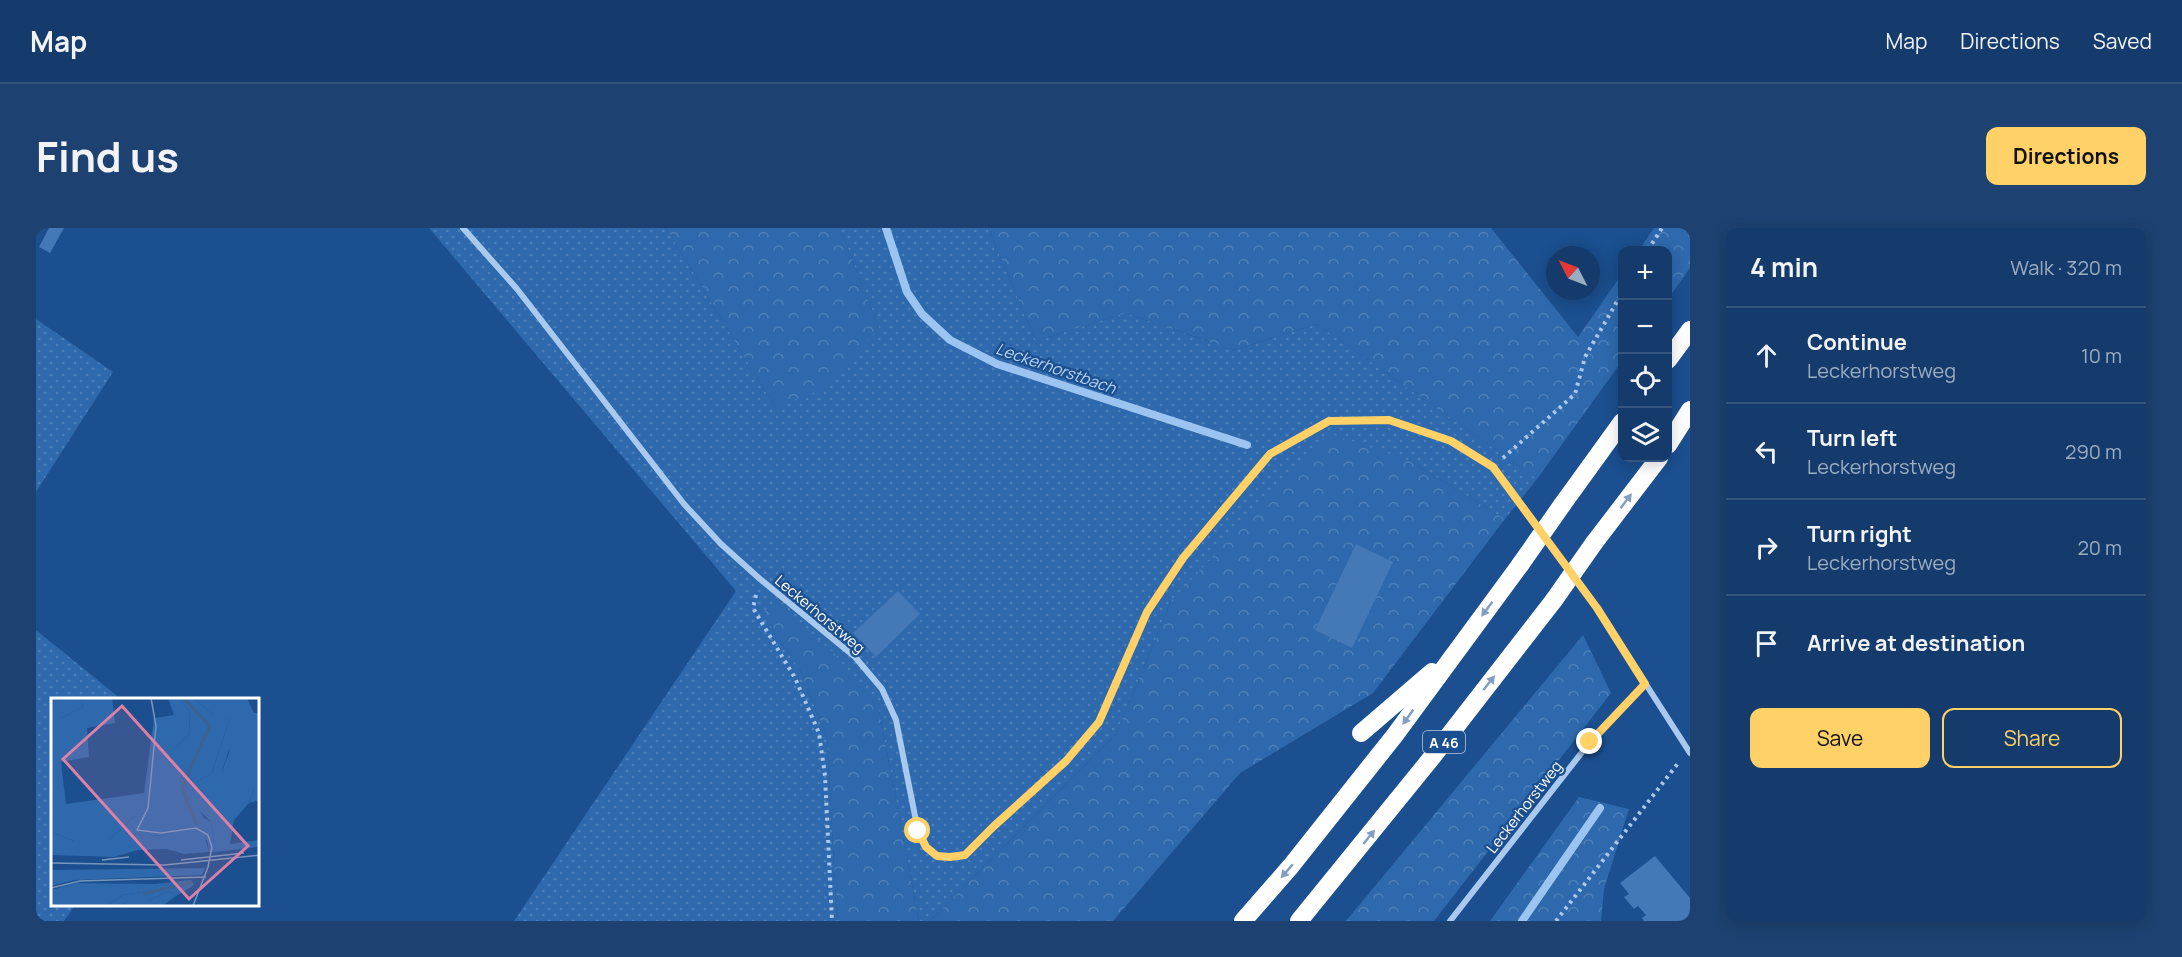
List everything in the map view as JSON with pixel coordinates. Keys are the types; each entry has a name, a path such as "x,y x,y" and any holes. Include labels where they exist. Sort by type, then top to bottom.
{"highway":[{"path":"1672,355 1690,330"},
{"name":"A 46","path":"1672,438 1690,410"},
{"path":"1672,445 1690,428"},
{"name":"A 46","path":"1243,921 1291,866 1395,735 1618,429"},
{"name":"A 46","path":"1299,921 1433,756 1554,600 1656,462"},
{"path":"1361,733 1454,653"}],"street":[{"name":"Leckerhorstweg","path":"463,228 517,289 684,504 721,544 760,579 855,657 882,688 896,720 918,831 926,847 937,856 965,855 1066,761 1099,722 1147,612 1183,558 1270,454 1329,421 1389,420 1451,441 1493,467 1597,608 1690,751"},
{"name":"Leckerhorstweg","path":"1450,921 1590,742 1645,684"}],"path":[{"path":"1651,246 1662,228"},
{"path":"1493,467 1575,394 1585,357 1619,300"},
{"path":"760,579 753,608 795,678 819,733 825,776 832,921"},
{"path":"1556,921 1690,751"}],"green space":[{"path":"429,228 666,228 775,407 879,328 840,228 988,228 1036,341 1125,313 1234,350 1317,324 1537,479 1505,519 1408,460 1171,601 1116,734 930,921 919,921 879,710 763,614 800,670 827,738 837,921 514,921 736,591"},
{"path":"666,228 840,228 879,328 818,391 775,407"},
{"path":"988,228 1491,228 1546,297 1546,300 1548,300 1578,337 1618,280 1618,367 1537,479 1317,324 1234,350 1125,313 1036,341"},
{"path":"1654,228 1690,228 1690,268 1672,293 1672,246 1642,246"},
{"path":"36,319 113,372 36,492"},
{"path":"1328,433 1408,460 1505,519 1373,693 1240,773 1113,921 930,921 1116,734 1171,601"},
{"path":"773,603 833,652 879,710 919,921 837,921 827,738 800,670 762,614"},
{"path":"36,630 120,698 51,698 51,906 74,906 64,921 36,921"},
{"path":"1583,635 1611,693 1434,921 1346,921"},
{"path":"1579,797 1629,809 1604,889 1601,921 1490,921"}],"building":[{"path":"49,228 64,228 50,253 39,247"},
{"path":"1356,544 1393,562 1352,648 1315,630"},
{"path":"898,591 920,614 876,657 853,633"},
{"path":"1655,856 1690,898 1690,921 1644,921 1642,918 1646,915 1638,906 1634,909 1624,897 1629,894 1620,883"}],"waterway":[{"name":"Leckerhorstbach","path":"886,228 907,292 922,314 950,340 997,364 1247,445"},
{"name":"Leckerhorstbach","path":"1522,921 1600,808"}],"route":[{"path":"918,831 926,847 937,856 965,855 1066,761 1099,722 1147,612 1183,558 1270,454 1329,421 1389,420 1451,441 1493,467 1597,608 1645,684 1590,742"}]}
